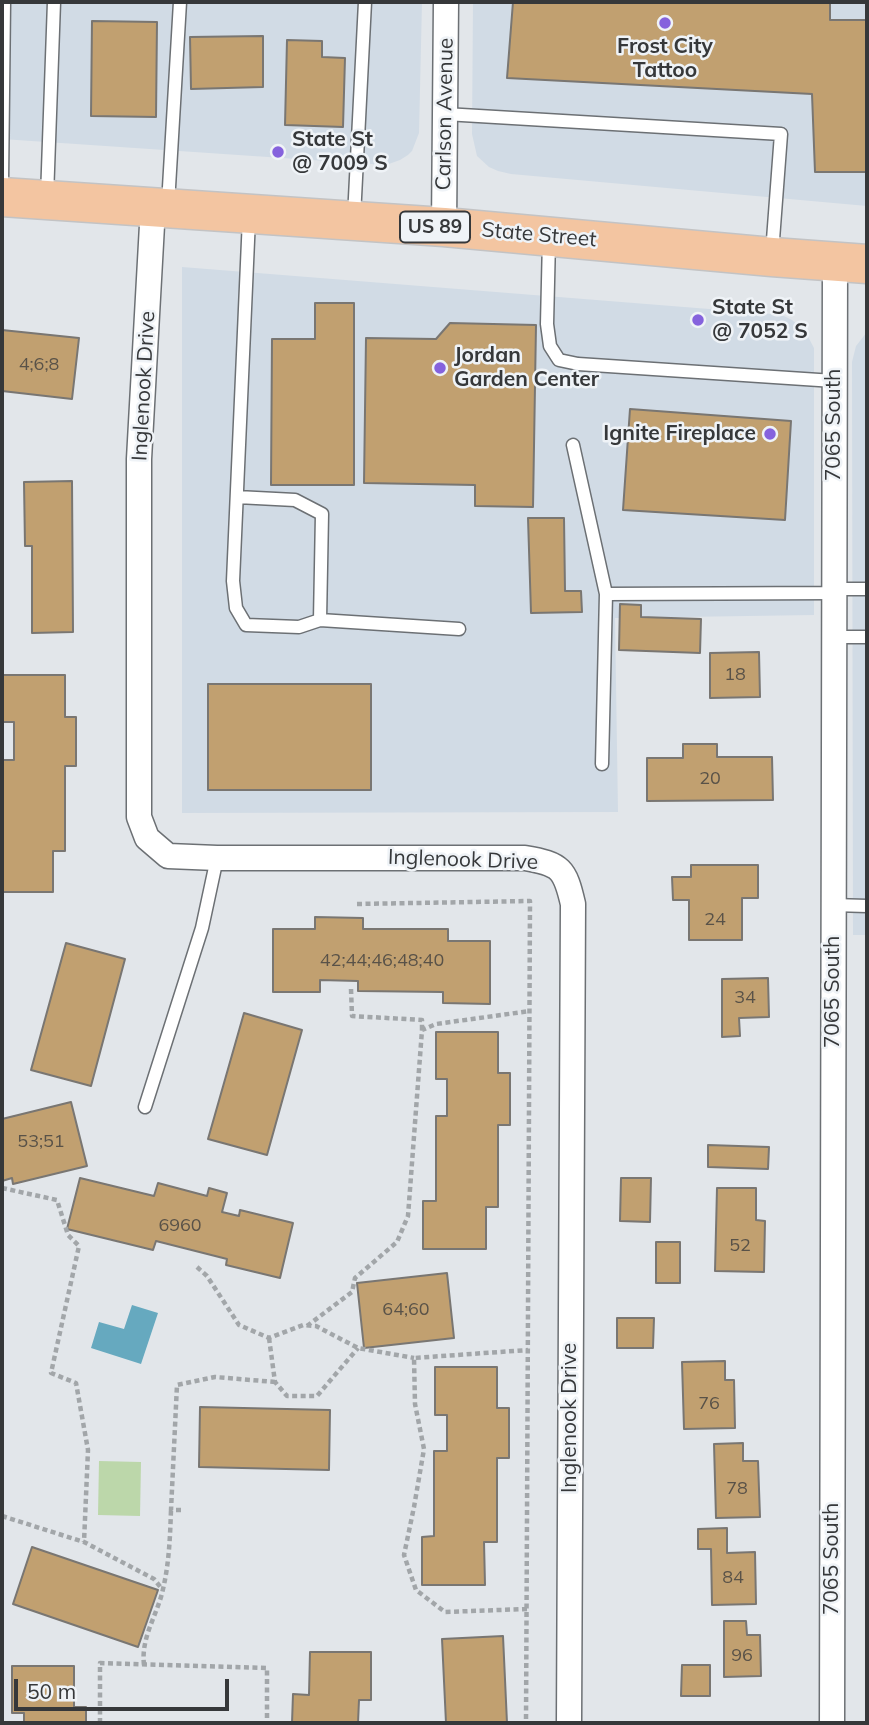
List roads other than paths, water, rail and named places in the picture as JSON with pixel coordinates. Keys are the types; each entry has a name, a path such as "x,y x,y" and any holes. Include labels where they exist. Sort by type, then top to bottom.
{"main road":[{"name":"State Street","path":"2,197 444,227 851,262"}],"street":[{"name":"Carlson Avenue","path":"444,227 446,2"},
{"name":"Inglenook Drive","path":"161,208 139,459 139,817 147,838 168,856 525,858 547,862 562,870 569,885 573,904 569,1723"},
{"name":"7065 South","path":"832,1723 834,381 851,262"}],"lane":[{"path":"2,182 4,2"},
{"path":"47,200 54,2"},
{"path":"161,208 180,2"},
{"path":"354,221 365,2"},
{"path":"445,114 780,134 772,257"},
{"path":"249,214 233,581 236,608 246,625 299,627 320,620 459,629"},
{"path":"549,236 547,324 550,346 559,360 578,364 834,381"},
{"path":"573,445 606,594 602,764"},
{"path":"237,497 296,500 322,514 320,620"},
{"path":"606,594 867,589"},
{"path":"834,637 867,637"},
{"path":"145,1107 202,928 217,858"},
{"path":"833,905 867,906"}],"water":[{"path":"132,1305 158,1313 141,1364 91,1348 99,1322 124,1329"}],"place":[{"name":"Frost City Tattoo","path":"665,23"},
{"name":"State St @ 7009 S","path":"278,152"},
{"name":"State St @ 7052 S","path":"698,320"},
{"name":"Jordan Garden Center","path":"440,368"},
{"name":"Ignite Fireplace","path":"770,434"}]}
